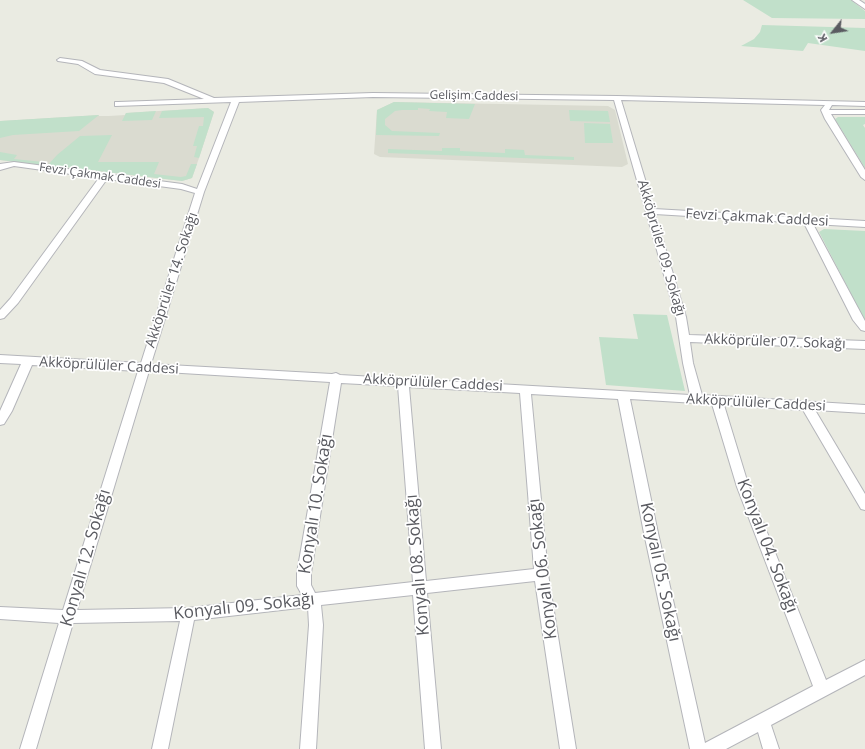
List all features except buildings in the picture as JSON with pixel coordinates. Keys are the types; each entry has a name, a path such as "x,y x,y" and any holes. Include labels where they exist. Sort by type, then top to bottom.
{"street":[{"path":"855,0 865,7"},
{"path":"60,60 80,62 98,72 165,81 214,100"},
{"name":"Gelişim Caddesi","path":"118,104 373,95 618,98 865,104"},
{"name":"Akköprüler 09. Sokağı","path":"618,98 681,317 688,363 697,399"},
{"name":"Akköprüler 14. Sokağı","path":"144,368 200,192 236,99"},
{"path":"830,103 825,110 865,177"},
{"path":"826,112 865,112"},
{"name":"Fevzi Çakmak Caddesi","path":"0,166 14,164 182,187 200,192"},
{"path":"0,316 14,301 104,176"},
{"name":"Fevzi Çakmak Caddesi","path":"650,211 865,224"},
{"path":"807,220 858,320 865,328"},
{"name":"Akköprüler 07. Sokağı","path":"685,338 865,345"},
{"name":"Akköprülüler Caddesi","path":"0,359 144,368 336,377 865,409"},
{"path":"0,422 28,361"},
{"name":"Konyalı 12. Sokağı","path":"28,749 144,368"},
{"name":"Konyalı 10. Sokağı","path":"308,749 316,625 315,607 304,586 304,573 336,377"},
{"name":"Konyalı 08. Sokağı","path":"403,382 433,749"},
{"name":"Konyalı 06. Sokağı","path":"525,389 541,574 568,749"},
{"name":"Konyalı 05. Sokağı","path":"623,394 651,533 698,749"},
{"name":"Konyalı 04. Sokağı","path":"717,401 756,523 822,689"},
{"path":"807,406 865,505"},
{"name":"Konyalı 09. Sokağı","path":"0,613 68,617 188,614 420,589 541,574"},
{"path":"160,749 188,614"},
{"path":"710,749 865,667"},
{"path":"762,721 772,749"}],"shaded area":[{"path":"394,102 608,106 615,110 628,164 622,167 380,157 374,154 377,110"},
{"path":"208,108 214,112 192,178 182,181 0,160 0,121 99,115 125,115 126,113"}],"green space":[{"path":"743,0 851,0 865,11 865,19 772,18"},
{"path":"762,25 865,28 865,51 808,43 803,51 741,46 754,39 760,32"},
{"path":"394,102 475,104 469,119 446,118 447,112 429,111 430,109 418,108 418,110 395,111 385,119 385,125 392,131 440,133 439,136 376,135 377,110"},
{"path":"208,108 214,112 199,158 194,157 197,146 193,146 199,126 203,126 204,117 159,118 162,111"},
{"path":"569,110 608,111 610,122 570,121"},
{"path":"156,111 152,120 122,121 126,113"},
{"path":"99,115 79,131 13,135 0,138 0,121"},
{"path":"838,117 865,117 865,124 863,125 865,128 865,168 835,119"},
{"path":"584,123 610,124 613,143 585,143"},
{"path":"112,135 98,162 159,162 154,174 181,177 186,176 191,164 197,164 192,178 182,181 48,165 57,155 80,136"},
{"path":"442,148 460,148 460,151 505,153 505,149 524,150 525,155 574,157 574,160 388,153 388,149 442,151"},
{"path":"0,152 17,155 14,159 44,162 42,165 0,160"},
{"path":"824,229 865,231 865,321 819,232"},
{"path":"633,314 667,315 685,391 606,385 599,337 638,339"}]}
